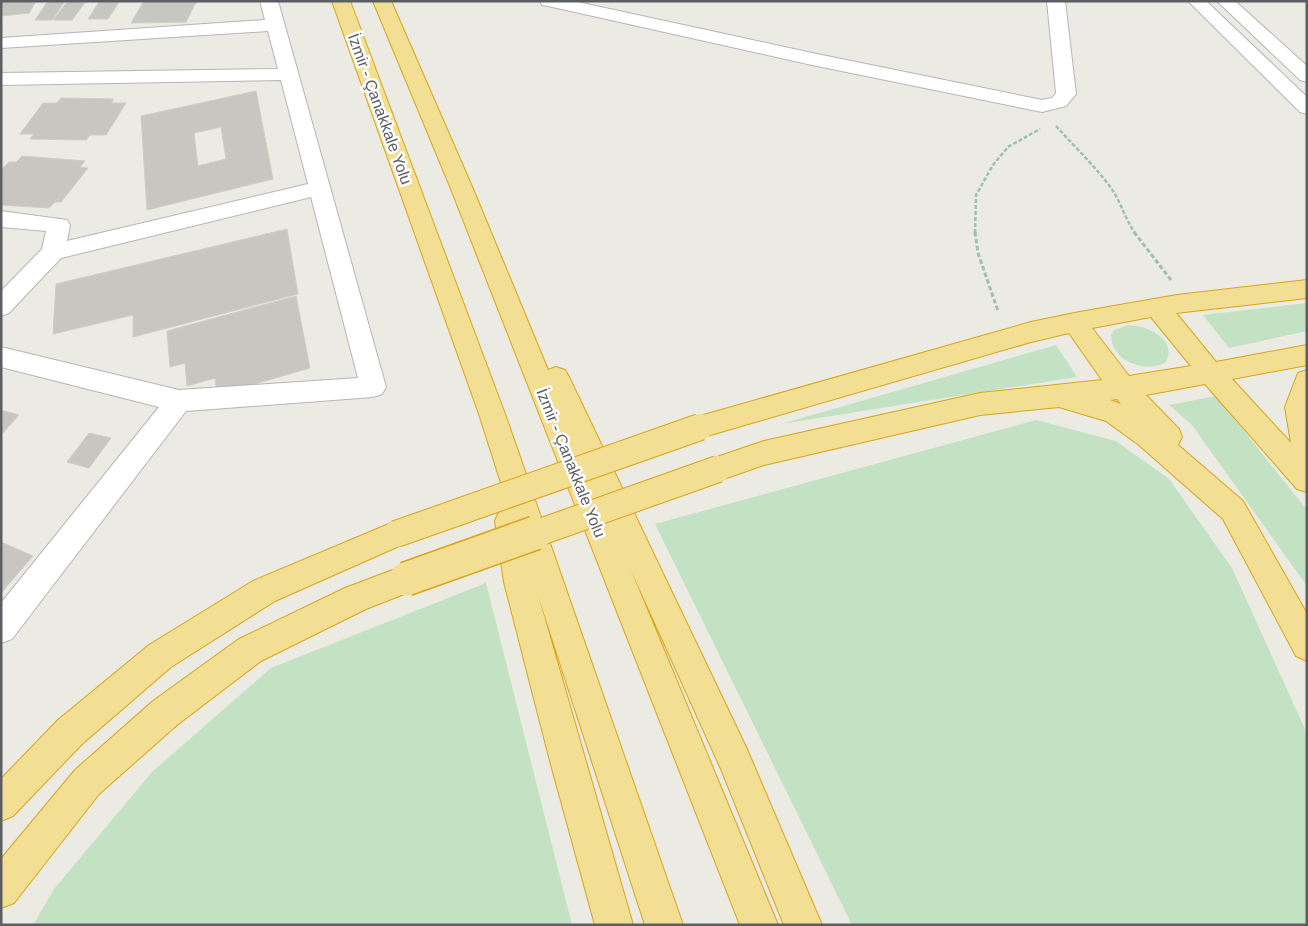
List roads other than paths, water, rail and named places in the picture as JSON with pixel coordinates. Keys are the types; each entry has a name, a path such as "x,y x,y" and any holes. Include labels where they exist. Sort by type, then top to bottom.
{"highway":[{"name":"İzmir - Çanakkale Yolu","path":"341,1 492,414 664,925"},
{"name":"İzmir - Çanakkale Yolu","path":"382,1 462,189 759,925"},
{"path":"462,189 529,318 590,454 734,760 803,925"},
{"path":"1,804 70,732 160,656 264,591 396,534 700,427 1031,332 1157,307 1307,289"},
{"path":"1157,307 1210,372 1307,480"},
{"path":"1074,322 1122,387 1233,510 1307,645"},
{"path":"1,890 87,782 165,713 250,650 356,598 764,452 980,404 1060,396 1163,382 1307,355"},
{"path":"1307,380 1298,407 1307,456"},
{"path":"1060,396 1114,412 1149,437 1233,510"},
{"path":"492,414 519,582 567,762 614,925"}],"street":[{"path":"1,357 179,401 373,387 269,1"},
{"path":"548,1 812,59 1042,106 1059,102 1066,94 1056,1"},
{"path":"1196,1 1307,108"},
{"path":"1225,1 1307,76"},
{"path":"1,43 276,25"},
{"path":"1,79 290,74"},
{"path":"53,252 320,188"},
{"path":"1,219 58,225 53,252 1,307"},
{"path":"1,628 179,401"}]}
